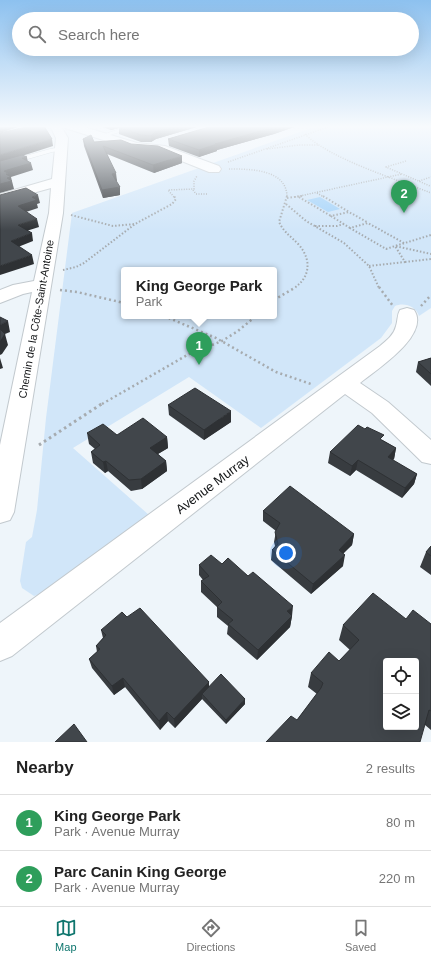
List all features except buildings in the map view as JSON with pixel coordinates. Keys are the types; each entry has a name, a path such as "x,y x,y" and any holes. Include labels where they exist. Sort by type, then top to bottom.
{"street":[{"name":"Chemin de la Côte-Saint-Antoine","path":"0,512 51,288 61,161"},
{"path":"197,161 218,167"},
{"path":"0,198 59,181"},
{"path":"0,297 19,289 51,288"},
{"name":"Avenue Murray","path":"0,644 345,384 399,341 406,332 408,323 407,310"},
{"path":"345,384 363,394 385,411 431,455"}],"lane":[{"path":"0,165 15,161"}],"path":[{"path":"218,167 234,161"},
{"path":"349,161 431,193"},
{"path":"406,161 386,167 430,186"},
{"path":"229,169 253,171 273,175 282,181 286,187 286,204 280,222 284,232 300,246 304,252 307,258 308,272 302,283 277,298"},
{"path":"287,198 299,197 402,174"},
{"path":"192,190 195,178 199,175"},
{"path":"419,181 431,177"},
{"path":"62,270 76,267 84,263 135,224 172,204 176,199 168,190 192,190 196,194 208,194"},
{"path":"316,193 404,243"},
{"path":"299,197 386,249 431,235"},
{"path":"286,204 290,206 296,214 344,243 369,266 380,290 407,310 431,295"},
{"path":"331,216 349,212"},
{"path":"69,214 113,226 135,224"},
{"path":"350,228 368,223"},
{"path":"314,226 337,226 344,224"},
{"path":"395,246 431,254"},
{"path":"395,246 405,262"},
{"path":"369,266 431,259"},
{"path":"51,288 77,292 121,302"},
{"path":"171,319 222,341 257,362 288,377 314,384"},
{"path":"39,445 115,395 189,354 222,341 238,331 252,319"}],"shaded area":[{"path":"219,161 431,161 431,308 419,316 412,307 402,304 395,306 392,311 392,323 381,338 261,428 189,377 73,448 149,515 40,594 34,596 22,588 20,581 26,542 32,537 37,510 46,418 72,213"}],"water":[{"path":"320,197 340,209 328,212 307,200"}],"place":[{"name":"Parc Canin King George","path":"404,213"},
{"name":"King George Park","path":"199,365"}]}
